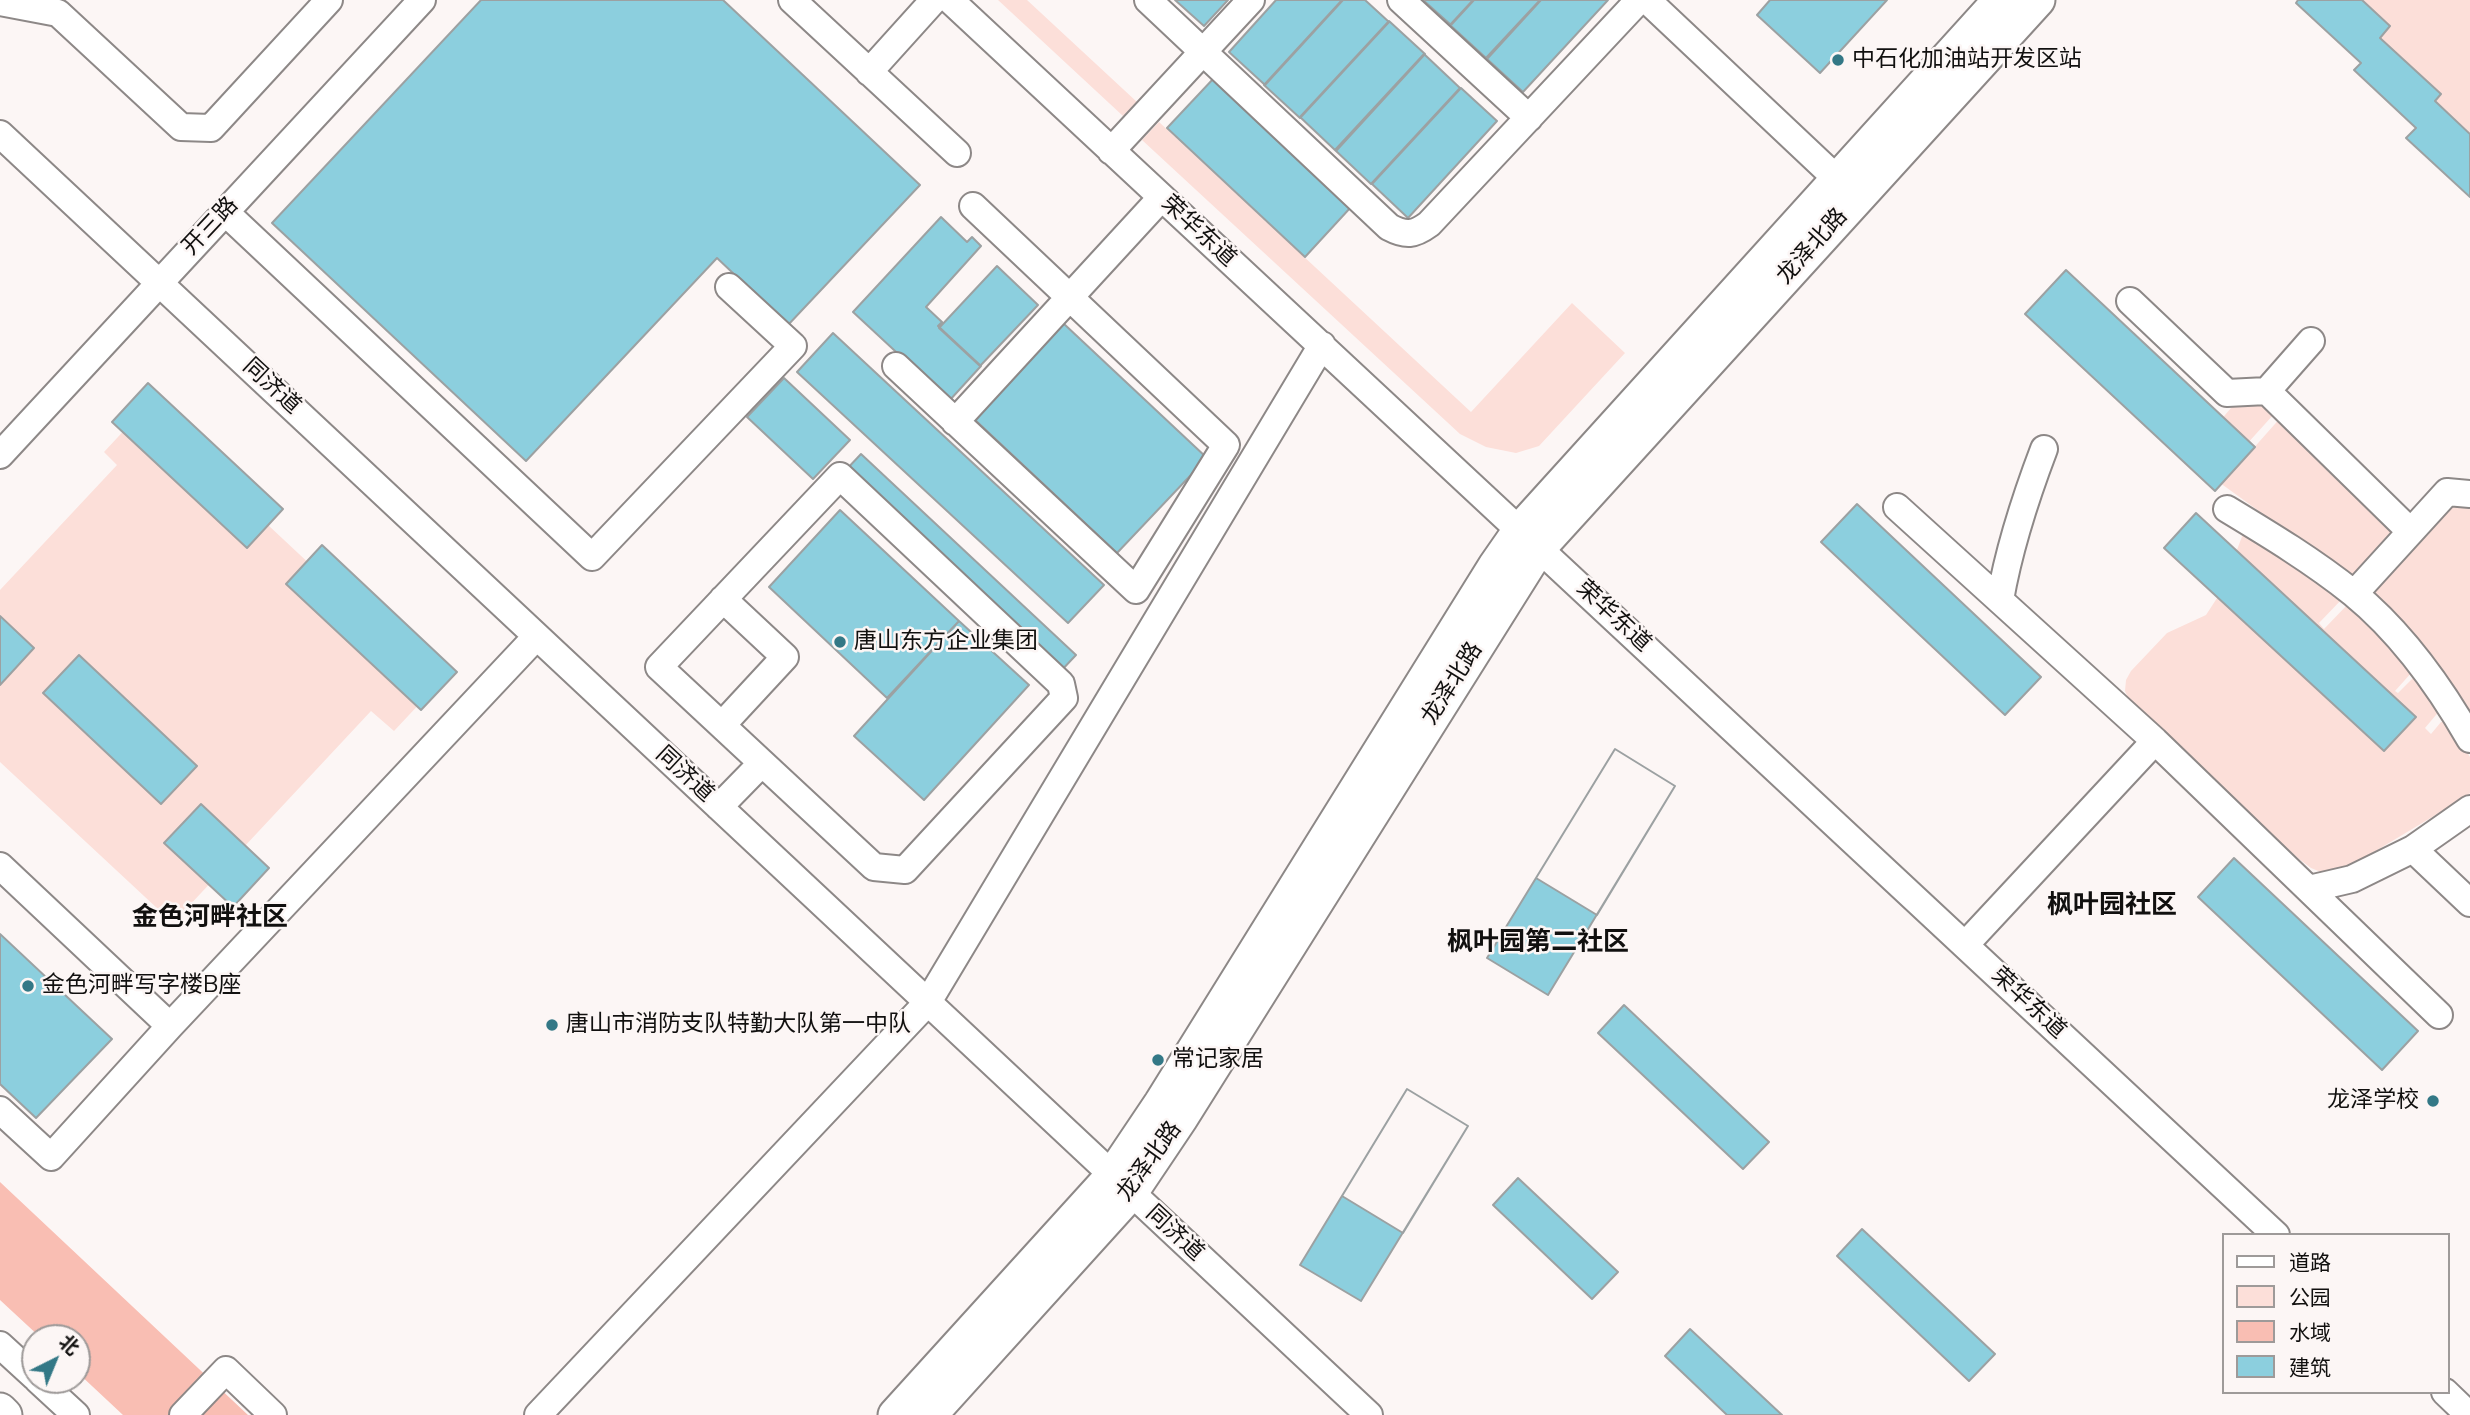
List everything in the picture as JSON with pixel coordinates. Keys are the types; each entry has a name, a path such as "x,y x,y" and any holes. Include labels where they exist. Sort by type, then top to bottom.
{"main road":[{"name":"龙泽北路","path":"930,1415 1189,1107 1530,539 1838,180 2000,0"},
{"name":"龙泽北路","path":"1530,539 2033,2"},
{"name":"龙泽北路","path":"895,1415 1121,1185"},
{"path":"0,1410 5,1415"}],"street":[{"path":"0,2 58,13 181,127 211,128 329,0"},
{"name":"开三路","path":"0,455 422,0"},
{"path":"792,0 957,153"},
{"path":"869,72 934,0"},
{"name":"荣华东道","path":"950,0 2274,1233"},
{"path":"1148,0 1389,227 1403,234 1416,234 1429,224 1639,0"},
{"path":"1111,151 1251,0"},
{"path":"1401,0 1529,118"},
{"path":"1647,0 1838,180"},
{"name":"同济道","path":"0,134 1369,1415"},
{"path":"955,422 1161,198"},
{"path":"896,366 1136,590 1226,445 973,206"},
{"path":"225,212 592,557 793,346 729,287"},
{"path":"2130,301 2227,393 2267,391 2311,341"},
{"path":"538,1415 928,1002 1321,345"},
{"path":"2267,391 2410,531"},
{"path":"2000,600 2020,512 2044,449"},
{"path":"840,476 1061,684 1064,698 905,870 874,867 659,667 723,599 840,476"},
{"path":"2354,594 2447,492 2470,494"},
{"path":"1897,507 2155,741 2439,1015"},
{"path":"2227,509 2303,556 2354,594 2406,645 2446,697 2470,739"},
{"path":"722,726 785,657 723,599"},
{"path":"0,1110 51,1157 170,1026 536,637"},
{"path":"1965,945 2155,741"},
{"path":"719,807 762,762"},
{"path":"2309,889 2352,878 2413,849 2470,809"},
{"path":"2413,849 2470,903"},
{"path":"1,870 170,1026"},
{"path":"0,1345 21,1365"},
{"path":"183,1415 226,1370 273,1415"},
{"path":"53,1394 76,1415"},
{"path":"2447,1394 2469,1415"}],"green space":[{"path":"998,0 1027,0 1137,102 1123,116"},
{"path":"2329,0 2470,0 2470,134"},
{"path":"1159,122 1471,412 1572,303 1625,353 1539,446 1516,453 1486,447 1460,434 1142,140"},
{"path":"2259,397 2274,414 2246,445 2251,451 2282,416 2395,530 2354,576 2346,574 2198,467 2195,450 2237,401"},
{"path":"144,409 438,684 394,731 371,711 173,923 0,762 0,590 117,465 104,452"},
{"path":"2470,500 2470,716 2415,636 2375,597 2373,586 2441,505"},
{"path":"2246,526 2343,598 2319,623 2324,629 2349,603 2413,671 2395,691 2398,693 2416,675 2441,709 2425,728 2431,734 2441,722 2448,722 2470,757 2470,793 2467,796 2349,867 2321,872 2299,859 2132,706 2125,691 2126,680 2131,671 2167,633 2206,615 2221,592"}],"water":[{"path":"0,1182 248,1415 123,1415 91,1385 91,1324 26,1324 0,1300"}],"building":[{"path":"481,0 723,0 920,185 788,325 717,258 526,461 272,223"},
{"path":"1175,0 1228,0 1204,26"},
{"path":"1276,0 1343,0 1265,85 1229,52"},
{"path":"1342,0 1365,0 1389,22 1300,118 1264,85"},
{"path":"1423,0 1474,0 1451,25"},
{"path":"1473,0 1540,0 1486,58 1450,25"},
{"path":"1541,0 1608,0 1523,92 1487,59"},
{"path":"1770,0 1887,0 1820,73 1757,15"},
{"path":"2298,0 2362,0 2390,26 2380,38 2441,94 2435,101 2470,134 2470,197 2406,138 2416,128 2354,70 2361,63 2296,3"},
{"path":"1389,21 1425,54 1336,151 1300,117"},
{"path":"1424,54 1460,88 1371,184 1335,150"},
{"path":"1214,78 1351,207 1305,257 1167,128"},
{"path":"1461,88 1497,121 1408,218 1372,184"},
{"path":"941,217 967,242 972,237 981,246 926,307 942,322 938,326 981,366 949,401 853,312"},
{"path":"997,266 1038,305 980,366 939,328"},
{"path":"2066,270 2255,447 2215,491 2025,314"},
{"path":"1063,323 1207,458 1117,553 973,418"},
{"path":"833,333 1104,585 1068,623 797,372"},
{"path":"784,378 850,440 813,479 747,417"},
{"path":"148,383 283,509 247,548 112,422"},
{"path":"861,454 1076,655 1059,673 844,472"},
{"path":"1857,504 2041,677 2005,715 1821,542"},
{"path":"840,510 959,621 887,698 769,587"},
{"path":"2196,513 2416,717 2384,751 2164,548"},
{"path":"322,545 457,672 421,710 286,584"},
{"path":"0,616 34,648 0,685"},
{"path":"959,621 1029,685 924,800 854,736"},
{"path":"79,655 197,766 161,804 43,693"},
{"path":"1615,749 1675,786 1548,995 1487,958"},
{"path":"1615,749 1675,786 1597,915 1536,878"},
{"path":"201,804 269,868 233,907 164,843"},
{"path":"2234,858 2418,1031 2382,1070 2198,897"},
{"name":"金色河畔写字楼B座","path":"0,934 112,1039 36,1118 0,1084"},
{"path":"1624,1005 1769,1142 1743,1169 1598,1033"},
{"path":"1407,1089 1468,1126 1361,1301 1300,1265"},
{"path":"1407,1089 1468,1126 1403,1233 1342,1196"},
{"path":"1518,1178 1618,1272 1592,1299 1493,1205"},
{"path":"1862,1229 1995,1354 1969,1381 1837,1256"},
{"path":"1690,1329 1782,1415 1727,1415 1665,1356"}],"place":[{"name":"中石化加油站开发区站","path":"1838,60"},
{"name":"唐山东方企业集团","path":"840,642"},
{"name":"金色河畔写字楼B座","path":"28,986"},
{"name":"唐山市消防支队特勤大队第一中队","path":"552,1025"},
{"name":"常记家居","path":"1158,1060"},
{"name":"龙泽学校","path":"2433,1101"}],"district":[{"name":"枫叶园社区","path":"2112,907"},
{"name":"金色河畔社区","path":"210,919"},
{"name":"枫叶园第二社区","path":"1538,944"}]}
